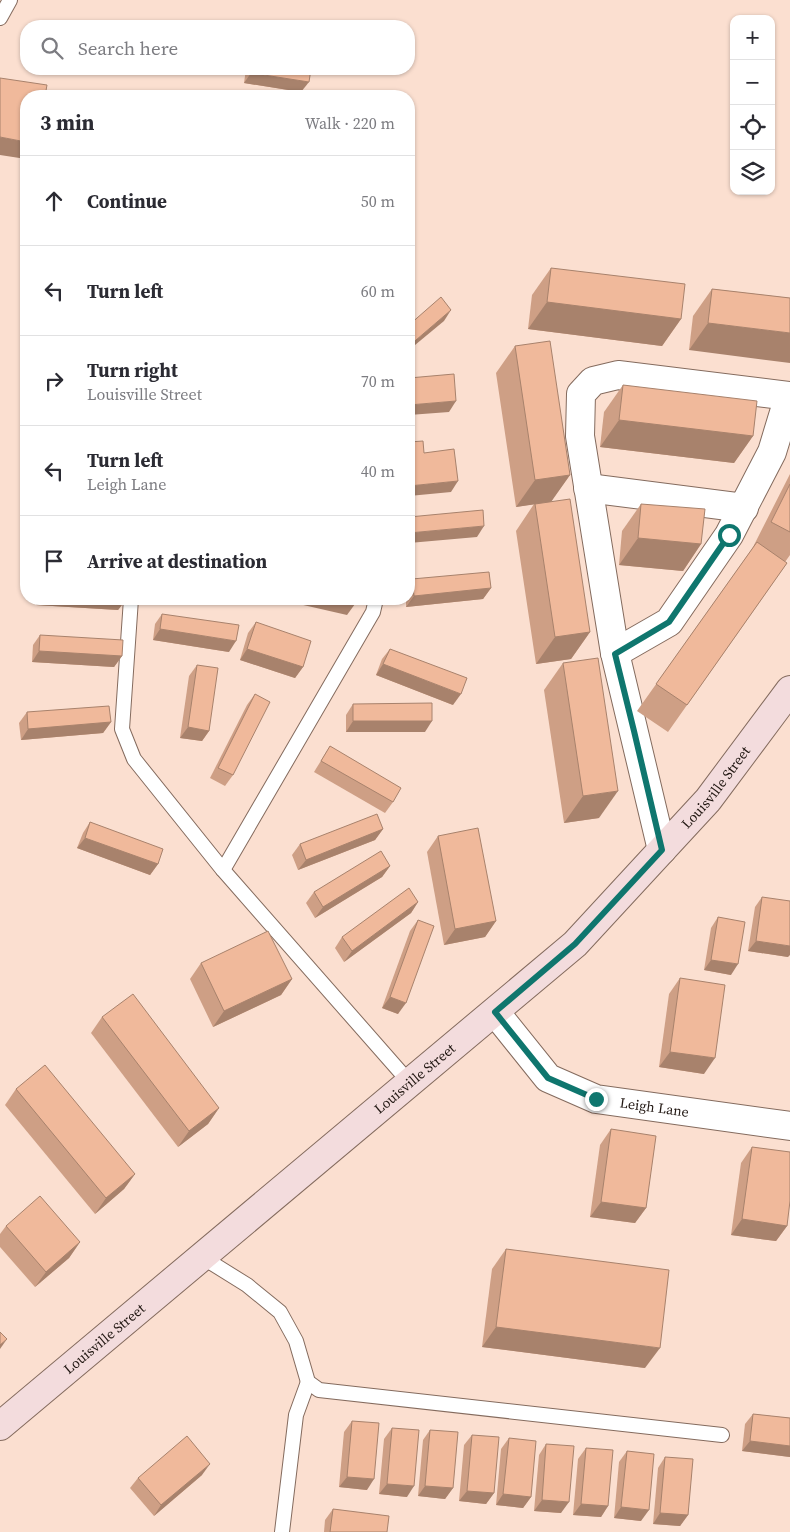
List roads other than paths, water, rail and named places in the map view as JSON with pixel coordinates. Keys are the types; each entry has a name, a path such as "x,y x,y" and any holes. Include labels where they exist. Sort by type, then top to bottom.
{"main road":[{"name":"Louisville Street","path":"0,1426 575,944 708,800 790,690"}],"street":[{"path":"615,654 669,622 729,535 772,452 790,396 618,375 593,381 582,394 580,436 615,654 662,850"},
{"path":"588,488 744,508"},
{"name":"Leigh Lane","path":"495,1012 548,1078 596,1099 790,1126"}],"lane":[{"path":"0,18 10,0"},
{"path":"131,605 122,729 134,759 223,870 410,1083"},
{"path":"223,870 373,612 375,605"},
{"path":"202,1257 247,1285 280,1312 296,1341 308,1382 296,1415 282,1532"},
{"path":"308,1382 319,1390 722,1435"}]}
